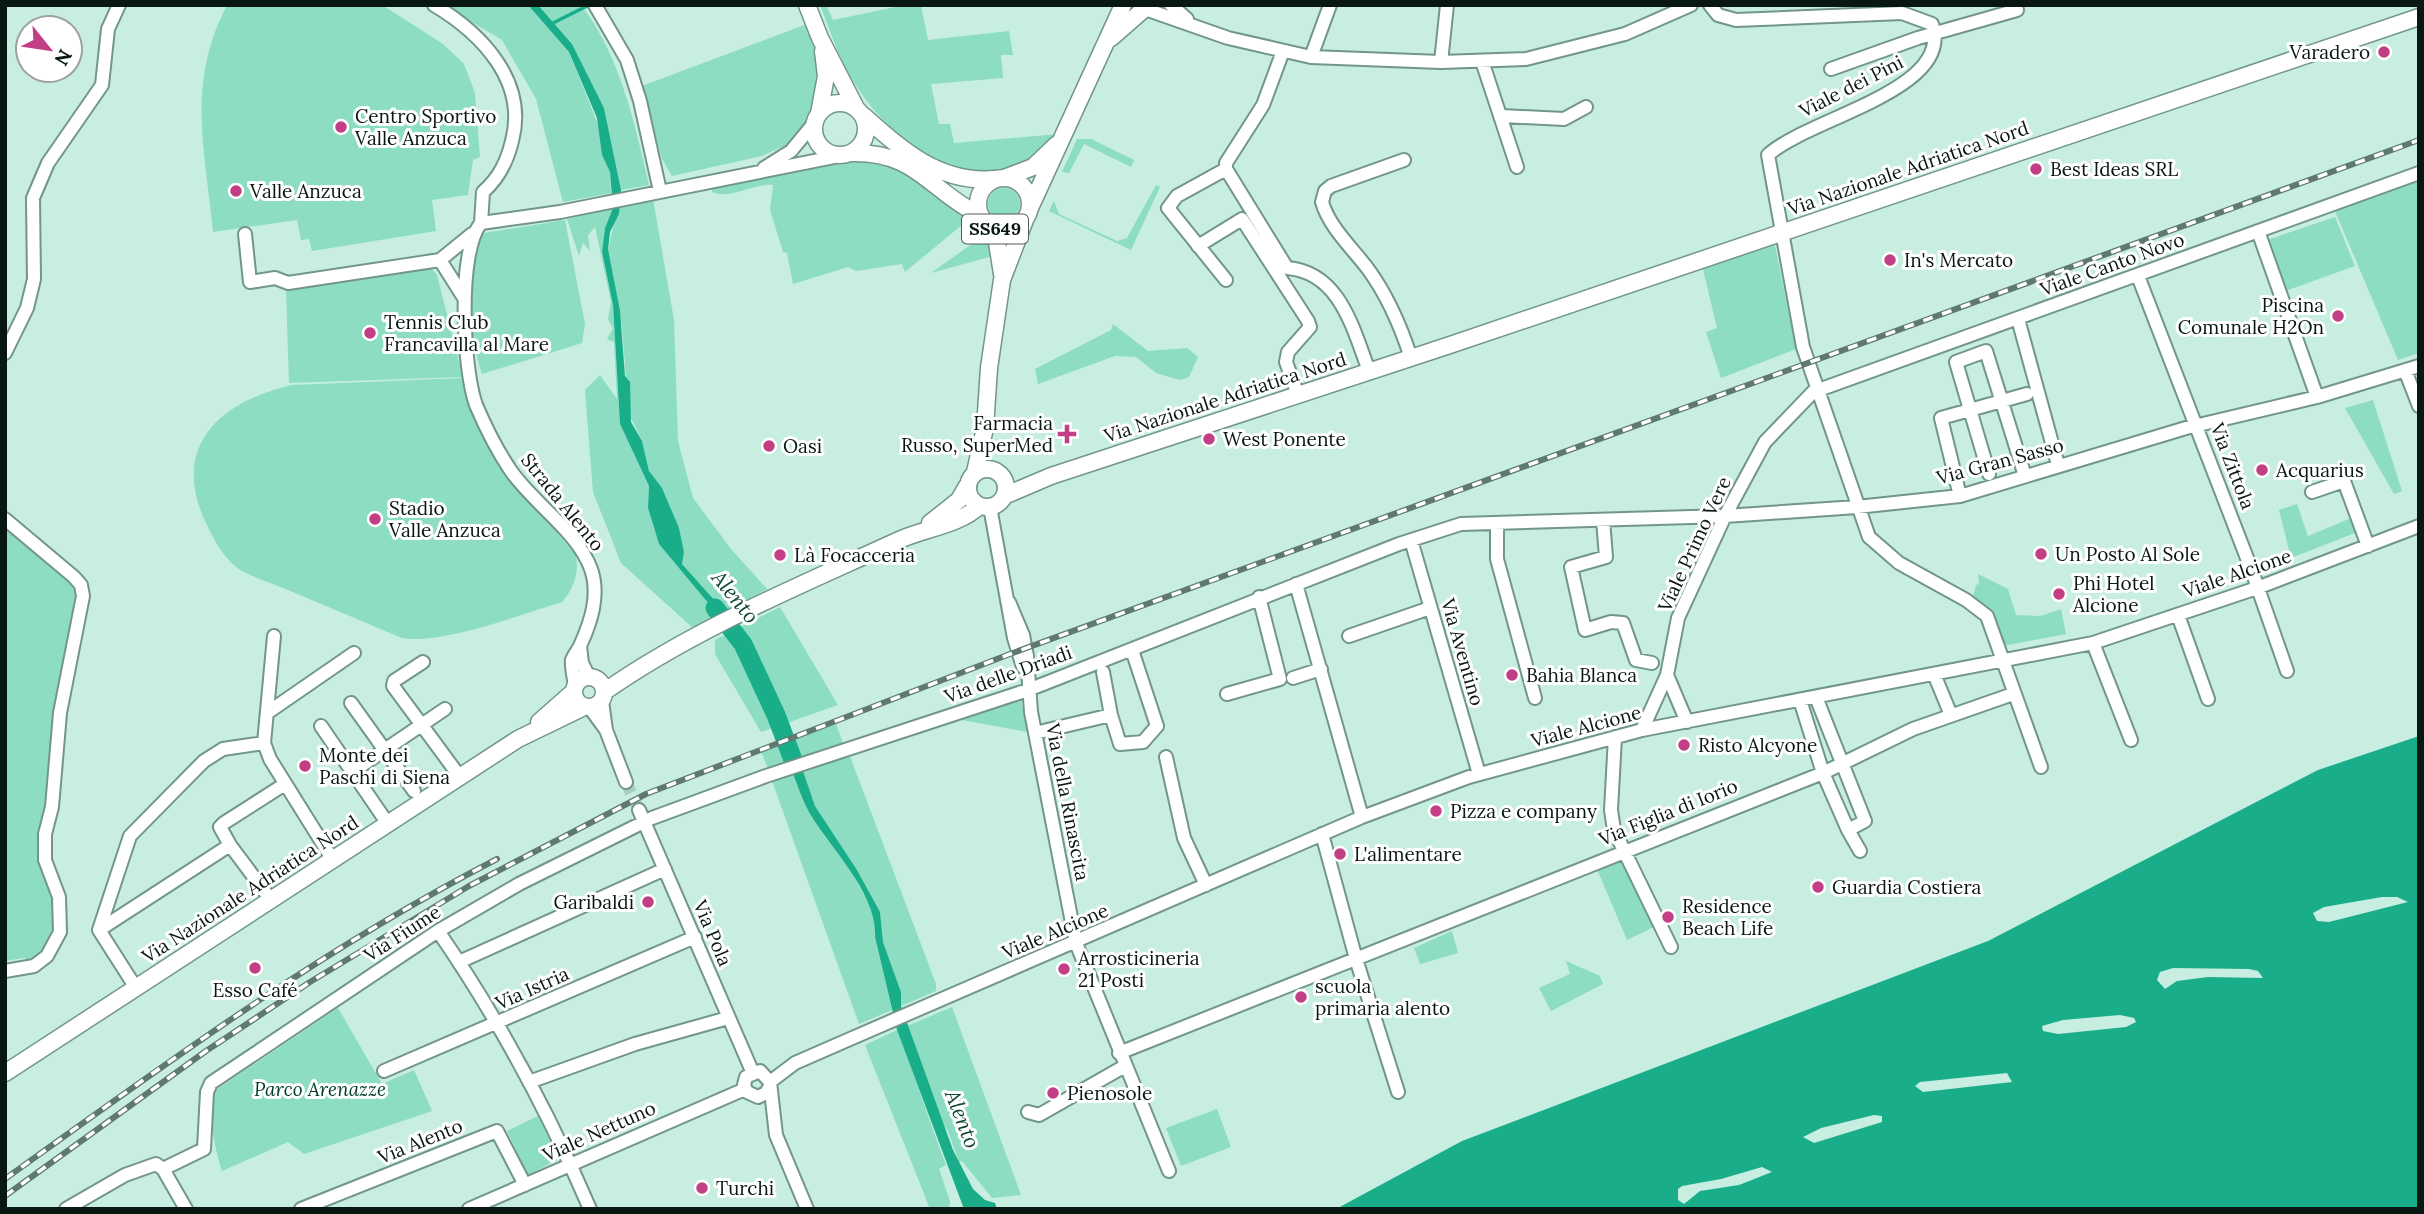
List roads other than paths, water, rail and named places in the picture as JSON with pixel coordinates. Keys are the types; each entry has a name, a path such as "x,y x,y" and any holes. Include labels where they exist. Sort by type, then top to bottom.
{"main road":[{"path":"807,5 820,38 860,112 867,132 859,148 845,154"},
{"name":"SS649","path":"971,479 984,432 989,368 1002,280 1028,214 1123,5"},
{"name":"SS649","path":"1102,47 1144,8"},
{"name":"Via Nazionale Adriatica Nord","path":"1004,496 1052,476 1411,358 2419,17"},
{"path":"820,38 826,76 817,118 819,145 845,154 877,152 904,163 982,219"},
{"path":"817,118 825,108 841,103 860,112 893,143 940,172 974,181 1000,178"},
{"name":"SS649","path":"1002,280 999,248 982,219 978,206 982,190 1000,178 1033,167 1065,136"},
{"name":"SS649","path":"982,219 1002,231 1019,226 1028,214 1030,199 1021,184 1000,178"},
{"name":"SS649","path":"984,432 995,470"},
{"path":"995,470 1005,483 1004,496 971,514 920,530 958,500 971,479 995,470"},
{"name":"Via Nazionale Adriatica Nord","path":"995,470 1019,477 1052,476"},
{"path":"971,479 970,498 984,506"},
{"name":"Via Nazionale Adriatica Nord","path":"5,1073 589,693 691,637 920,530"}],"street":[{"path":"5,353 27,308 34,279 33,198 48,163 102,85 107,29 119,5"},
{"name":"Strada Alento","path":"434,5 463,22 484,43 496,60 513,96 516,114 514,136 502,169 483,192 464,298 470,376 476,404 513,474 573,540 590,567 595,599 580,646 572,660 589,693"},
{"path":"595,5 627,60 640,101 660,191"},
{"path":"1171,5 1193,24"},
{"path":"1311,57 1330,5"},
{"path":"1441,62 1447,5"},
{"path":"1660,18 1665,5"},
{"path":"1144,8 1228,37 1311,57 1441,62 1536,57 1625,34 1691,5"},
{"path":"1710,5 1718,15 1736,20 1902,13 1932,24 1936,33"},
{"path":"1831,69 1936,33 2017,10"},
{"name":"Viale dei Pini","path":"1783,232 1768,155 1782,142 1881,96 1917,76 1928,62 1937,41 1936,33"},
{"path":"1283,51 1263,105 1226,163 1226,169 1287,268 1306,269 1331,287 1351,323 1369,372"},
{"path":"1482,61 1517,167"},
{"path":"1502,116 1564,119 1586,107"},
{"path":"758,172 791,150 817,118"},
{"path":"246,234 250,282 275,278 288,283 326,279 440,260 477,228 845,154"},
{"path":"1404,160 1331,186 1322,202 1336,228 1370,272 1397,319 1411,358"},
{"path":"1226,169 1177,196 1168,208 1226,280"},
{"name":"Viale Canto Novo","path":"1818,389 2419,173"},
{"path":"1198,246 1242,219 1310,327 1288,352 1286,362 1298,395"},
{"path":"2258,231 2317,397"},
{"path":"1783,232 1790,288 1802,347 1869,537 1876,546 1983,612 1990,621 2001,661 2041,767"},
{"path":"440,260 464,298"},
{"name":"Via Zittola","path":"2138,276 2198,428 2287,671"},
{"path":"2018,319 2058,466"},
{"path":"1989,474 1956,362 1986,351 2004,401 2025,476"},
{"name":"Via Gran Sasso","path":"1725,516 1857,507 1960,496 2186,428 2198,428 2317,397 2419,366"},
{"path":"2405,370 2419,406"},
{"name":"Viale Primo Vere","path":"1643,730 1667,675 1678,618 1725,516 1771,435 1796,406 1818,389"},
{"path":"1960,496 1941,418 2027,394"},
{"path":"2312,492 2344,481 2368,545"},
{"name":"Via della Rinascita","path":"984,506 1009,602 1014,638 1026,674 1076,943 1169,1171"},
{"name":"Via delle Driadi","path":"766,776 1028,690 1259,597 1461,524 1725,516"},
{"path":"5,519 74,577 81,585 83,596 60,713 52,807 45,834 45,860 59,897 62,914 60,932 56,943 38,963 21,970 5,971"},
{"path":"1603,520 1606,557 1571,567 1585,629 1611,622 1623,623 1636,660 1652,663"},
{"path":"1497,525 1497,559 1535,698"},
{"name":"Viale Alcione","path":"756,1071 794,1063 1362,817 1479,774 1643,730 2093,643 2257,588 2419,526"},
{"name":"Via Aventino","path":"1411,540 1479,774"},
{"path":"1296,584 1362,817"},
{"path":"1227,694 1280,679 1259,597"},
{"path":"1349,636 1430,608"},
{"path":"2178,615 2208,699"},
{"path":"274,635 264,743 270,759 333,860"},
{"path":"2093,643 2131,740"},
{"path":"1103,672 1120,744 1143,742 1157,726 1132,650"},
{"path":"267,713 354,653"},
{"path":"423,662 394,681 393,686 460,777"},
{"path":"1293,678 1321,669"},
{"path":"1934,674 1947,717"},
{"path":"1667,675 1688,722"},
{"path":"589,693 626,782"},
{"name":"Via Figlia di Iorio","path":"1119,1053 1823,773 1947,717 2013,694"},
{"path":"1816,697 1865,821 1848,830"},
{"path":"1800,700 1823,773 1860,851"},
{"path":"352,703 414,791"},
{"path":"352,772 445,709"},
{"path":"1035,733 1111,715"},
{"path":"321,726 387,824"},
{"path":"1615,737 1611,810 1614,831 1671,947"},
{"path":"99,929 110,914 140,826 204,761 223,749 264,743"},
{"path":"1166,757 1184,838 1206,885"},
{"name":"Via Fiume","path":"66,1209 125,1175 156,1164 163,1168 204,1149 207,1092 211,1083 438,931 519,884 645,822 766,776"},
{"path":"271,900 230,845 220,827 285,784"},
{"name":"Via Pola","path":"639,810 728,1018 756,1071"},
{"path":"1322,834 1356,959 1398,1092"},
{"path":"99,929 230,845"},
{"path":"459,962 665,869"},
{"path":"99,929 136,988"},
{"path":"438,931 499,1024 590,1209"},
{"name":"Via Istria","path":"384,1072 695,937"},
{"path":"529,1082 635,1044 728,1018"},
{"name":"Viale Alcione","path":"770,1084 794,1063"},
{"path":"1028,1112 1039,1115 1125,1066"},
{"path":"770,1084 766,1093 758,1097 750,1095 745,1089 746,1077 756,1071 770,1084 776,1135 807,1209"},
{"name":"Viale Nettuno","path":"469,1209 745,1089"},
{"name":"Via Alento","path":"302,1209 497,1131 525,1185"},
{"path":"163,1168 186,1209"}],"waterway":[{"path":"551,24 587,6"},
{"name":"Alento","path":"715,608 743,644 776,715 795,765"}],"tunnel":[{"path":"626,782 639,810"}],"railway":[{"path":"5,1196 206,1051 310,982 469,886 646,794 1010,654 2419,140"},
{"path":"5,1179 185,1051 307,969 432,894 497,859"}],"place":[{"name":"Varadero","path":"2384,52"},
{"name":"Centro Sportivo Valle Anzuca","path":"341,127"},
{"name":"Best Ideas SRL","path":"2036,169"},
{"name":"Valle Anzuca","path":"236,191"},
{"name":"In's Mercato","path":"1890,260"},
{"name":"Piscina Comunale H2On","path":"2338,316"},
{"name":"Tennis Club Francavilla al Mare","path":"370,333"},
{"name":"Farmacia Russo, SuperMed","path":"1067,434"},
{"name":"West Ponente","path":"1209,439"},
{"name":"Oasi","path":"769,446"},
{"name":"Acquarius","path":"2262,470"},
{"name":"Stadio Valle Anzuca","path":"375,519"},
{"name":"Un Posto Al Sole","path":"2041,554"},
{"name":"Là Focacceria","path":"780,555"},
{"name":"Phi Hotel Alcione","path":"2059,594"},
{"name":"Bahia Blanca","path":"1512,675"},
{"name":"Risto Alcyone","path":"1684,745"},
{"name":"Monte dei Paschi di Siena","path":"305,766"},
{"name":"Pizza e company","path":"1436,811"},
{"name":"L'alimentare","path":"1340,854"},
{"name":"Guardia Costiera","path":"1818,887"},
{"name":"Garibaldi","path":"648,902"},
{"name":"Residence Beach Life","path":"1668,917"},
{"name":"Esso Café","path":"255,968"},
{"name":"Arrosticineria 21 Posti","path":"1064,969"},
{"name":"scuola primaria alento","path":"1301,997"},
{"name":"Pienosole","path":"1053,1093"},
{"name":"Turchi","path":"702,1188"}],"park label":[{"name":"Parco Arenazze","path":"320,1089"}]}
